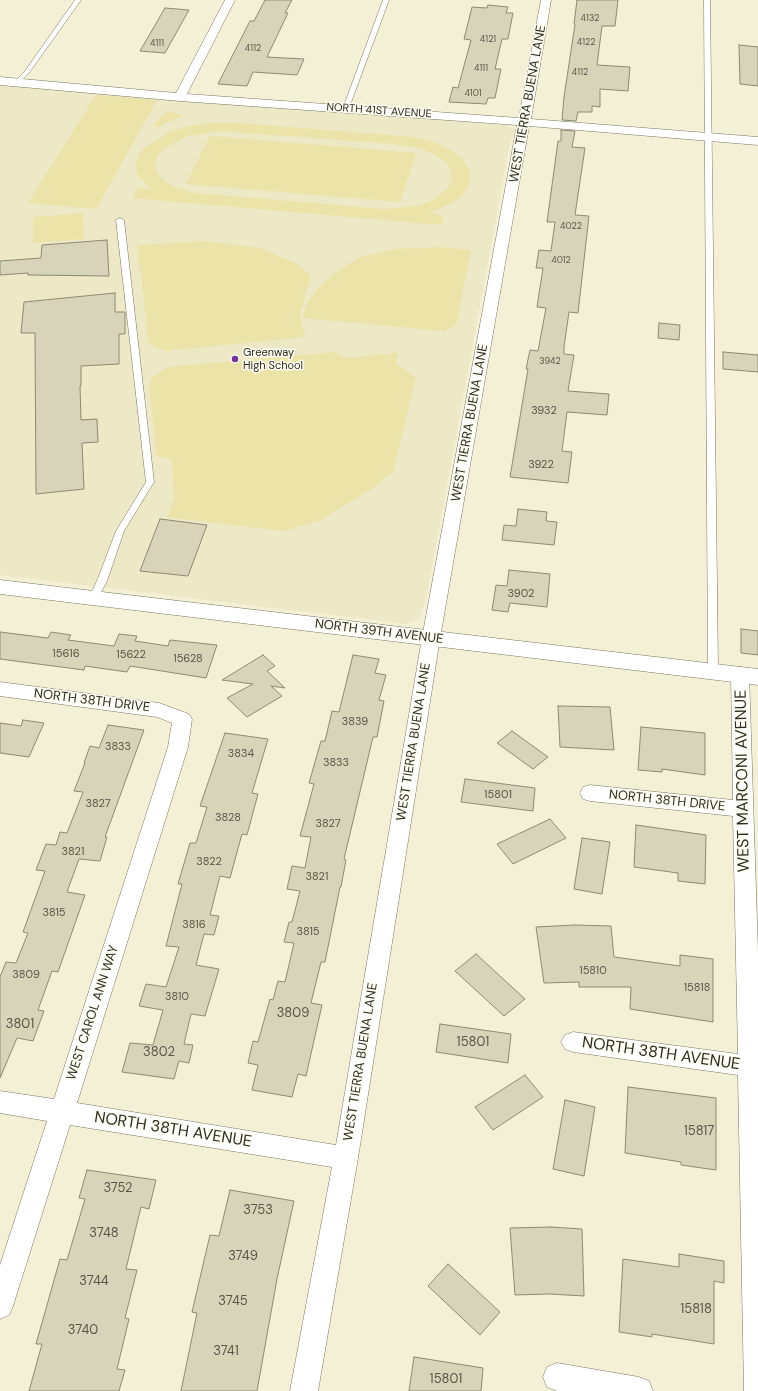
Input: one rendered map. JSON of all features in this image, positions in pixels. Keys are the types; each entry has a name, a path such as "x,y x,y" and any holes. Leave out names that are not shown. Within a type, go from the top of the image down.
{"street":[{"path":"180,97 230,0"},
{"name":"WEST TIERRA BUENA LANE","path":"304,1391 346,1158 431,638 546,0"},
{"name":"NORTH 41ST AVENUE","path":"0,81 180,97 346,108 758,141"},
{"name":"NORTH 39TH AVENUE","path":"0,587 749,676"},
{"name":"WEST MARCONI AVENUE","path":"749,676 743,810 758,1391"},
{"name":"NORTH 38TH DRIVE","path":"0,689 158,710 182,719"},
{"name":"WEST CAROL ANN WAY","path":"0,1306 178,747 182,719"},
{"name":"NORTH 38TH DRIVE","path":"590,793 743,810"},
{"name":"NORTH 38TH AVENUE","path":"573,1042 750,1066"},
{"name":"NORTH 38TH AVENUE","path":"0,1102 346,1158"},
{"path":"557,1377 639,1391"}],"lane":[{"path":"17,82 27,72 78,0"},
{"path":"346,108 386,0"},
{"path":"707,0 707,137 713,671"},
{"path":"94,598 102,581 120,532 150,482 120,220"}],"shaded area":[{"name":"Greenway High School","path":"0,85 504,125 514,129 515,131 510,143 426,599 420,617 413,622 406,624 0,575"},
{"path":"96,95 157,100 96,209 28,203"},
{"path":"168,111 183,116 157,127 153,125"},
{"path":"210,123 238,123 403,136 428,140 445,147 463,159 470,173 469,184 463,194 454,202 430,213 443,215 441,225 132,198 137,188 150,189 137,174 136,164 140,153 144,148 169,132 190,126","holes":["220,131 394,144 414,147 430,152 445,161 451,170 452,180 448,188 432,201 416,206 385,209 194,193 175,187 166,182 156,172 155,164 158,155 168,146 189,136"]},
{"path":"210,136 416,153 400,202 186,184"},
{"path":"83,213 84,239 33,243 33,217"},
{"path":"206,241 260,248 297,264 311,276 300,314 305,337 165,351 149,344 137,245"},
{"path":"439,247 471,250 456,325 444,331 302,318 307,303 317,290 333,274 361,257 394,249"},
{"path":"335,352 346,358 398,353 396,364 416,377 393,471 373,488 319,521 283,531 167,517 174,500 172,460 157,456 149,385 152,378 167,367"}],"building":[{"path":"265,0 292,0 285,13 288,13 267,57 304,59 297,75 253,72 247,86 218,84 250,21 254,21"},
{"path":"577,0 618,0 615,26 602,26 597,65 630,67 628,91 600,89 600,107 592,106 592,112 578,112 576,121 562,120"},
{"path":"488,5 508,7 506,13 513,13 508,39 502,39 495,69 501,69 495,98 488,98 486,104 449,102 453,87 458,88 471,40 464,39 472,7 487,8"},
{"path":"165,8 189,10 165,53 140,51"},
{"path":"739,45 758,47 758,86 740,84"},
{"path":"561,130 575,131 572,147 585,148 575,215 589,216 578,313 569,312 564,347 564,354 574,355 568,391 609,394 607,415 567,412 562,451 572,452 568,483 510,477 530,350 538,351 546,308 537,307 543,268 536,268 539,250 551,251 555,222 547,222 558,141 561,141"},
{"path":"107,240 109,276 28,275 28,273 0,275 0,261 41,258 42,245"},
{"path":"115,293 115,312 125,312 125,334 119,334 119,364 81,366 81,420 97,419 98,442 82,443 84,489 36,494 35,333 21,333 24,302"},
{"path":"659,323 680,325 679,340 658,338"},
{"path":"723,352 758,355 758,372 723,369"},
{"path":"518,509 547,512 546,521 557,522 554,545 502,540 504,525 516,526"},
{"path":"160,519 207,525 188,576 140,571"},
{"path":"509,570 550,574 547,607 510,603 508,612 492,610 496,585 507,586"},
{"path":"741,629 758,631 758,655 741,653"},
{"path":"0,632 48,638 51,632 71,635 68,640 114,646 119,634 137,636 135,641 168,646 170,640 217,645 206,678 130,666 127,672 85,666 84,670 0,659"},
{"path":"263,655 275,666 267,671 285,688 271,686 282,696 247,717 227,698 253,684 222,680"},
{"path":"353,655 379,659 375,673 386,675 379,700 384,701 377,737 373,737 344,859 346,860 325,962 321,962 311,1003 322,1005 306,1076 298,1074 292,1097 252,1090 258,1065 248,1063 253,1041 258,1042 270,999 273,1000 278,981 285,982 294,943 284,942 289,922 292,922 300,891 287,889 292,866 305,868 311,837 300,836 314,784 309,783 321,741 325,741 332,711 339,712"},
{"path":"558,706 610,707 614,750 560,747"},
{"path":"23,720 44,723 29,757 0,753 0,723 21,726"},
{"path":"108,725 144,730 105,837 107,837 100,861 79,859 67,892 85,895 58,972 52,971 38,1010 44,1011 33,1041 17,1038 0,1078 0,977 6,962 16,963 28,933 23,932 45,871 36,870 46,844 56,845 60,832 67,833 83,792 74,791 90,746 99,748"},
{"path":"641,727 705,733 705,775 662,769 662,772 638,770"},
{"path":"512,731 548,757 533,769 497,743"},
{"path":"225,733 268,739 252,793 258,794 247,835 242,834 230,878 220,876 210,915 219,916 214,935 204,934 196,965 219,969 205,1016 191,1014 184,1044 193,1045 189,1063 179,1061 174,1079 122,1072 130,1043 153,1045 163,1010 139,1006 146,984 166,987 179,947 166,946 182,884 178,884 190,843 196,843 207,807 200,806"},
{"path":"465,779 535,788 533,811 461,802"},
{"path":"550,819 566,838 513,864 497,844"},
{"path":"636,825 706,835 705,884 678,881 678,873 634,867"},
{"path":"582,838 610,842 602,894 574,889"},
{"path":"574,925 611,926 614,957 680,966 680,955 713,959 713,1022 630,1009 631,987 579,987 579,982 544,983 536,927"},
{"path":"476,954 525,999 504,1016 455,971"},
{"path":"440,1024 511,1034 508,1063 436,1052"},
{"path":"525,1075 543,1097 493,1130 475,1107"},
{"path":"628,1087 716,1098 716,1170 681,1165 681,1162 625,1153"},
{"path":"565,1100 595,1107 584,1176 553,1169"},
{"path":"87,1170 156,1180 149,1209 141,1207 126,1269 137,1270 125,1318 129,1319 117,1369 125,1370 119,1391 29,1391 42,1344 36,1344 60,1259 67,1260 85,1199 79,1198"},
{"path":"230,1190 294,1201 277,1279 257,1391 181,1391 197,1313 192,1312 210,1235 219,1236"},
{"path":"551,1227 582,1229 584,1296 550,1294 515,1295 510,1228"},
{"path":"679,1254 724,1261 724,1283 714,1281 714,1344 652,1334 652,1337 619,1332 623,1259 679,1267"},
{"path":"448,1264 500,1312 480,1335 428,1286"},
{"path":"414,1357 483,1368 481,1391 409,1391"}],"place":[{"name":"Greenway High School","path":"235,359"}]}
